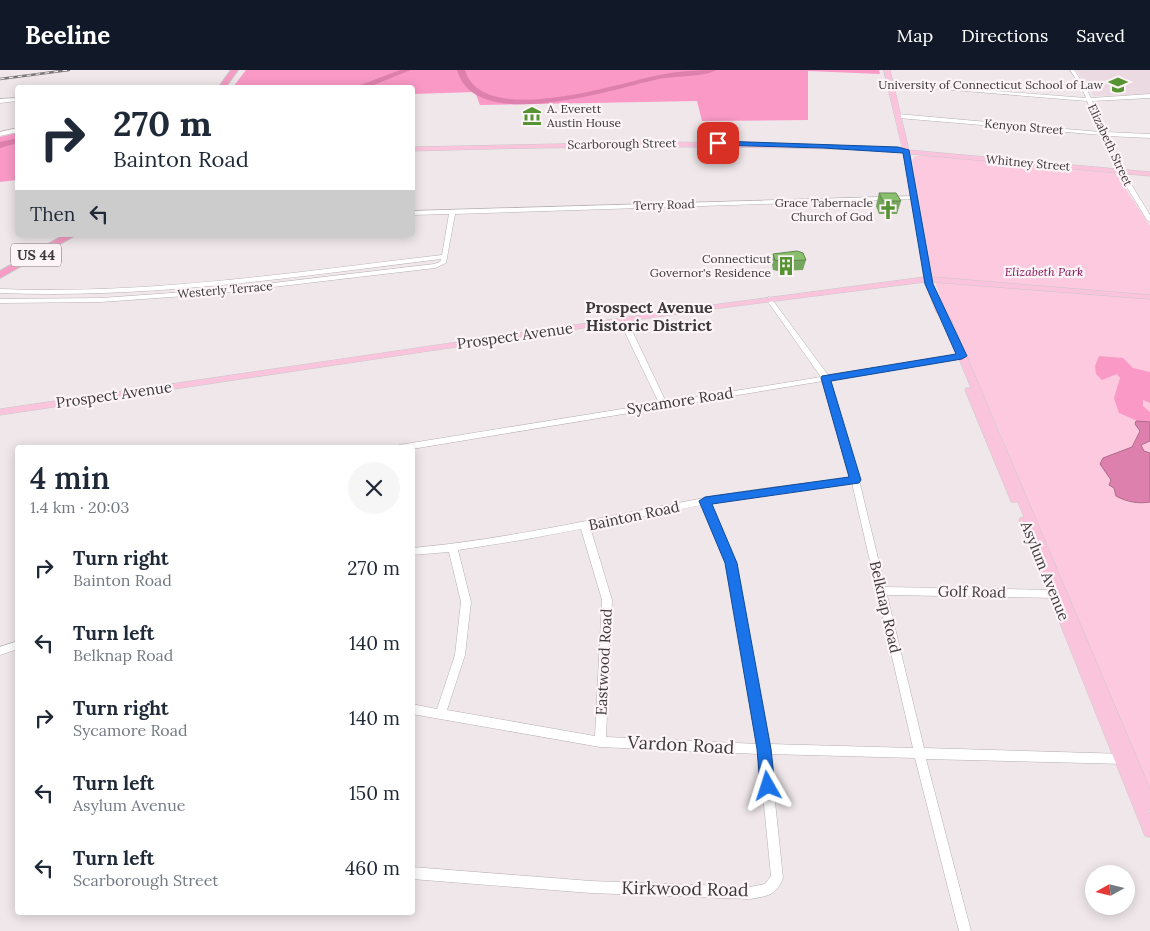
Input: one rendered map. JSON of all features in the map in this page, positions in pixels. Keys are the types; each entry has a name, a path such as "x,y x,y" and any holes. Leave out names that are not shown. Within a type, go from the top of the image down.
{"highway":[{"path":"223,85 235,70"},
{"name":"US 44","path":"0,275 68,237"}],"main road":[{"name":"Asylum Avenue","path":"887,70 906,152 928,279 940,312 940,319 959,357 1126,759 1150,831"},
{"name":"Scarborough Street","path":"415,149 660,145 824,148 897,154 906,152"},
{"name":"Scarborough Street","path":"415,154 492,148"},
{"name":"Whitney Street","path":"906,152 1150,174"},
{"name":"Prospect Avenue","path":"0,412 769,299 928,279 1150,296"},
{"name":"Asylum Avenue","path":"1126,759 1150,804"}],"street":[{"name":"Elizabeth Street","path":"1072,70 1082,85 1120,171 1150,220"},
{"path":"891,84 1089,100 1150,96"},
{"path":"0,101 15,99"},
{"name":"Kenyon Street","path":"898,116 1104,134 1150,136"},
{"path":"0,134 15,131"},
{"name":"Terry Road","path":"415,213 915,198"},
{"path":"1138,200 1150,201"},
{"path":"445,257 452,211"},
{"name":"Westerly Terrace","path":"0,291 52,293 146,288 266,278 445,257 443,263 435,266 214,292 101,300 0,301"},
{"name":"Belknap Road","path":"769,299 826,378 855,480 919,752 965,931"},
{"path":"623,320 663,404"},
{"name":"Sycamore Road","path":"415,445 959,357"},
{"name":"Bainton Road","path":"415,552 453,549 585,527 705,501 855,480"},
{"name":"Kirkwood Road","path":"415,873 591,887 750,893 768,890 777,878 764,749 731,563 705,501"},
{"name":"Eastwood Road","path":"585,527 607,600 600,742"},
{"path":"441,712 460,655 466,602 453,549"},
{"name":"Golf Road","path":"882,591 1057,594"},
{"path":"0,651 15,646"},
{"name":"Vardon Road","path":"415,709 441,712 600,742 764,749 1126,759"}],"shaded area":[{"path":"246,70 879,70 880,74 808,71 808,120 702,121 697,101 480,105 475,92 415,94 415,85 235,85"},
{"name":"University of Connecticut School of Law","path":"1076,70 1150,70 1150,94 1094,96"},
{"path":"15,133 15,180 0,182 0,137"},
{"path":"1099,356 1123,358 1133,368 1150,372 1150,403 1143,400 1143,406 1150,412 1150,422 1140,422 1119,413 1114,398 1120,378 1117,374 1102,380 1096,374 1095,366"},
{"path":"1136,421 1150,422 1150,441 1141,445 1144,451 1150,453 1150,502 1133,502 1116,496 1114,488 1109,485 1111,480 1100,464 1103,458 1132,447 1140,431 1135,424"}],"green space":[{"name":"Elizabeth Park","path":"925,155 1115,173 1150,226 1150,795 1051,559 1048,547 1032,515 999,430 942,303 932,273 912,160 916,156"}],"building":[{"path":"879,193 896,193 901,201 883,201"},
{"path":"797,251 803,253 806,260 780,261 775,260 773,254"}],"waterway":[{"path":"365,85 407,70"},
{"path":"461,70 467,84 485,96 508,101 533,102 588,95 659,77 712,70"},
{"path":"0,145 15,141"}],"railway":[{"path":"0,79 69,70"}],"place":[{"name":"University of Connecticut School of Law","path":"1118,85"},
{"name":"A. Everett Austin House","path":"532,116"},
{"name":"Grace Tabernacle Church of God","path":"888,210"},
{"name":"Connecticut Governor's Residence","path":"786,266"}],"district":[{"name":"Prospect Avenue Historic District","path":"649,316"}],"route":[{"path":"718,143 823,145 898,149 906,152 929,284 940,312 947,319 962,356 826,378 855,480 705,501 731,563 764,749 768,786"}]}
